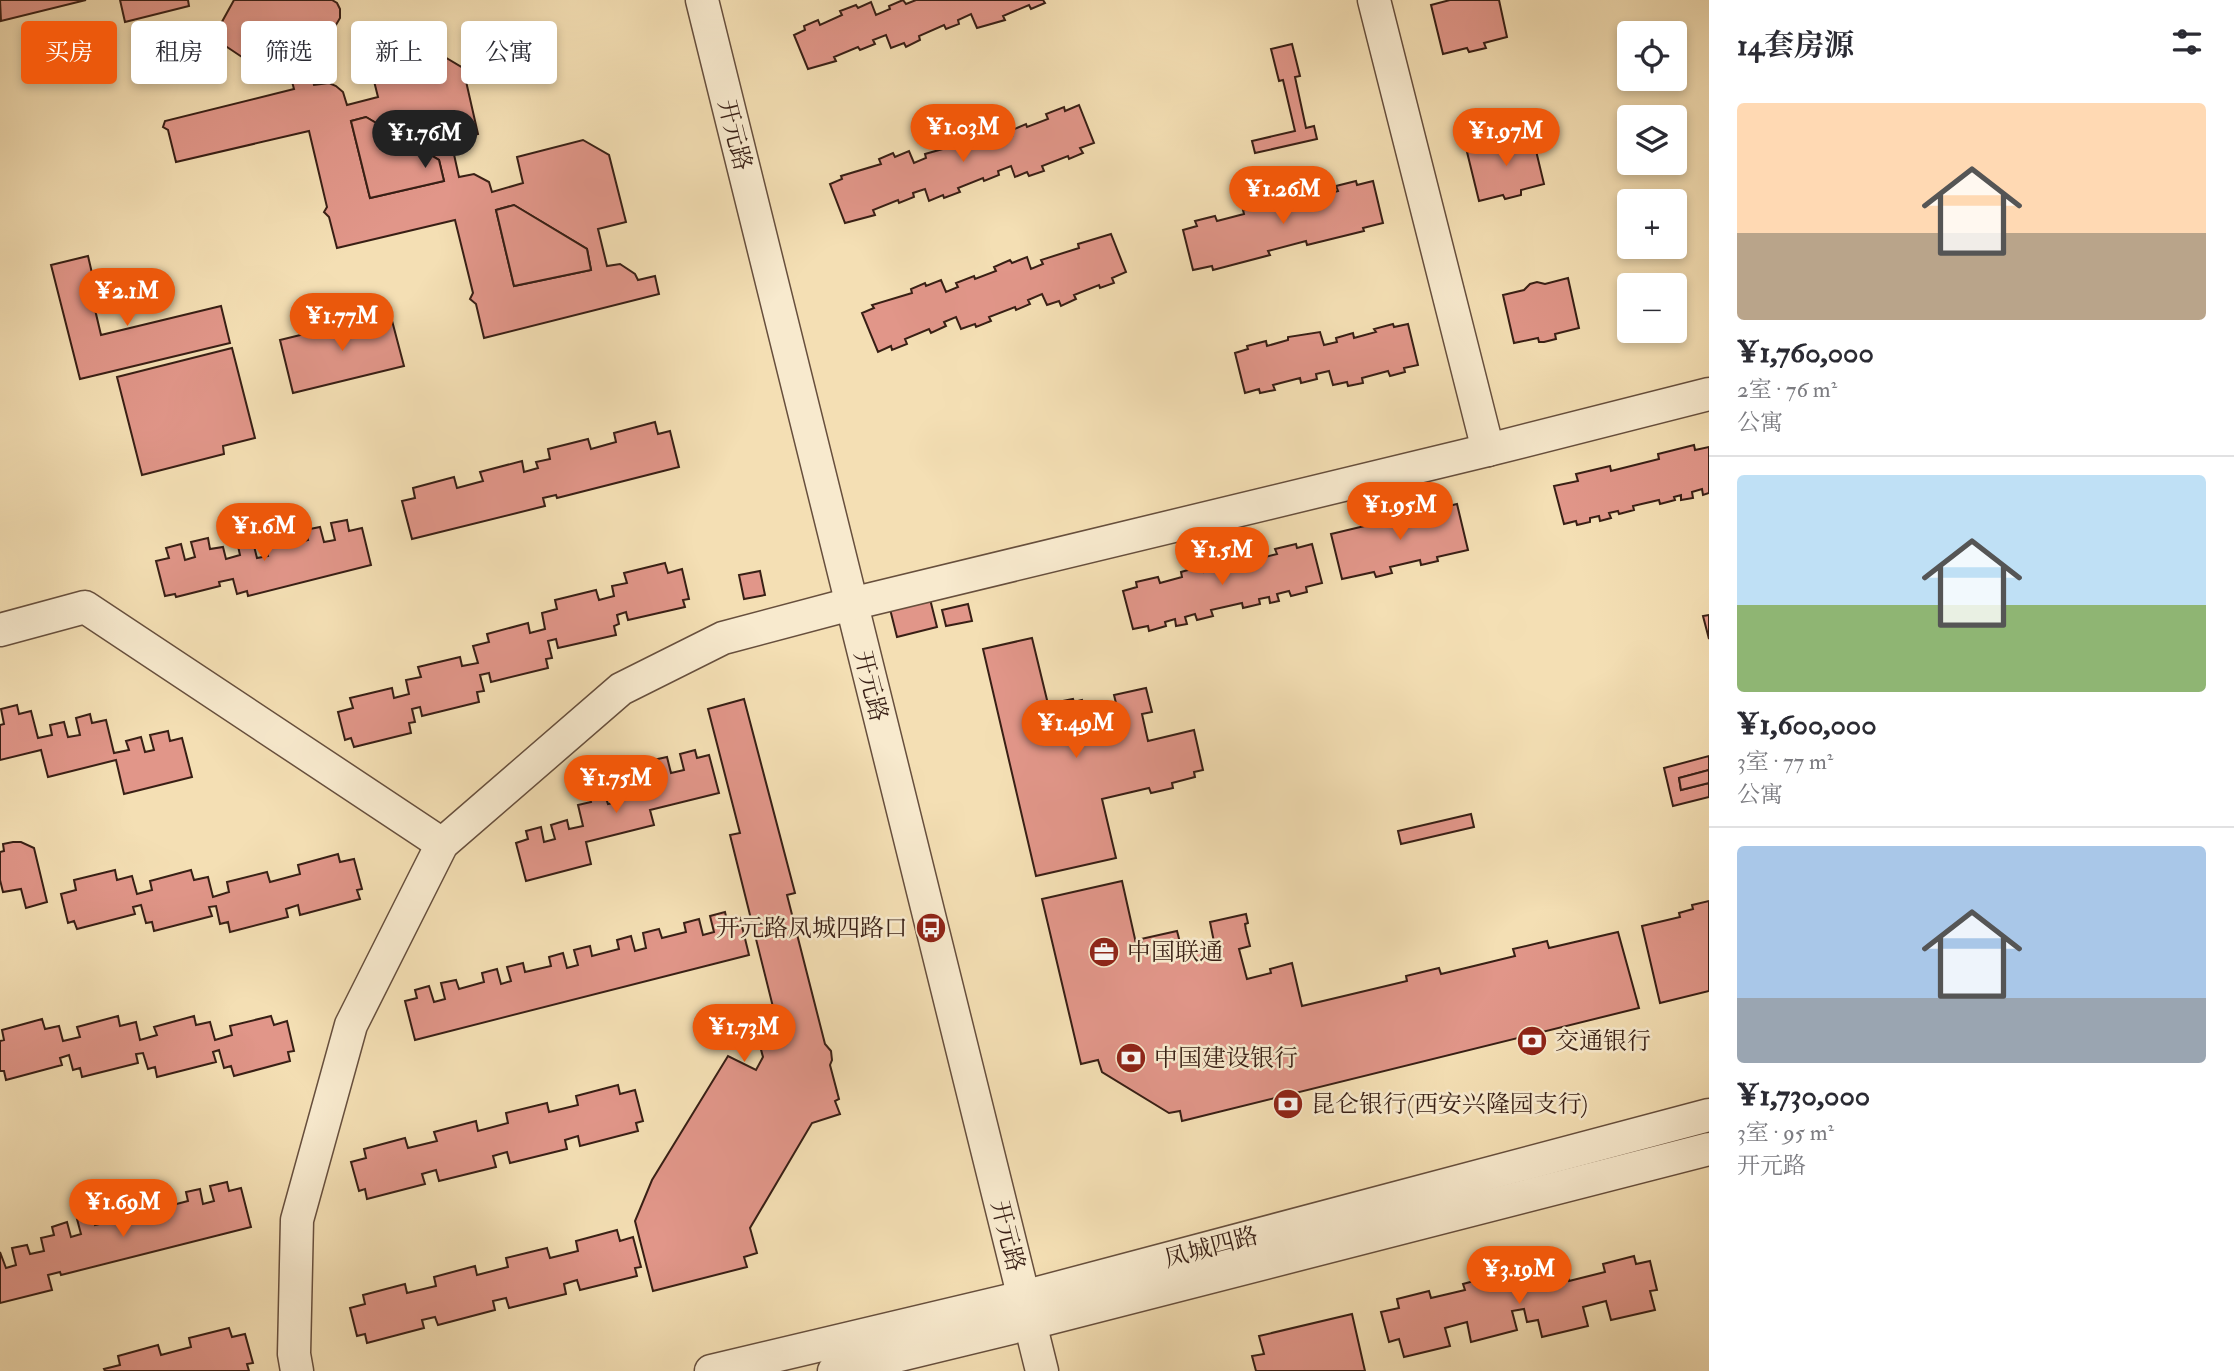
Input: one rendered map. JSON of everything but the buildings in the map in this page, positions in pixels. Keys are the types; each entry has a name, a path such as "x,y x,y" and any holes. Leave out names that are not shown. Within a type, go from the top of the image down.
{"street":[{"name":"开元路","path":"702,0 1042,1371"},
{"path":"1374,0 1488,450"},
{"path":"297,1371 294,1328 297,1220 351,1025 442,844 621,688 723,638 851,604 1709,394"},
{"path":"0,630 85,607 442,844"},
{"name":"凤城四路","path":"834,1371 1027,1310 1709,1115"},
{"name":"凤城四路","path":"711,1371 1027,1310 1709,1149"}],"place":[{"name":"开元路凤城四路口","path":"931,928"},
{"name":"中国联通","path":"1104,952"},
{"name":"交通银行","path":"1532,1041"},
{"name":"中国建设银行","path":"1131,1058"},
{"name":"昆仑银行(西安兴隆园支行)","path":"1288,1104"}]}
